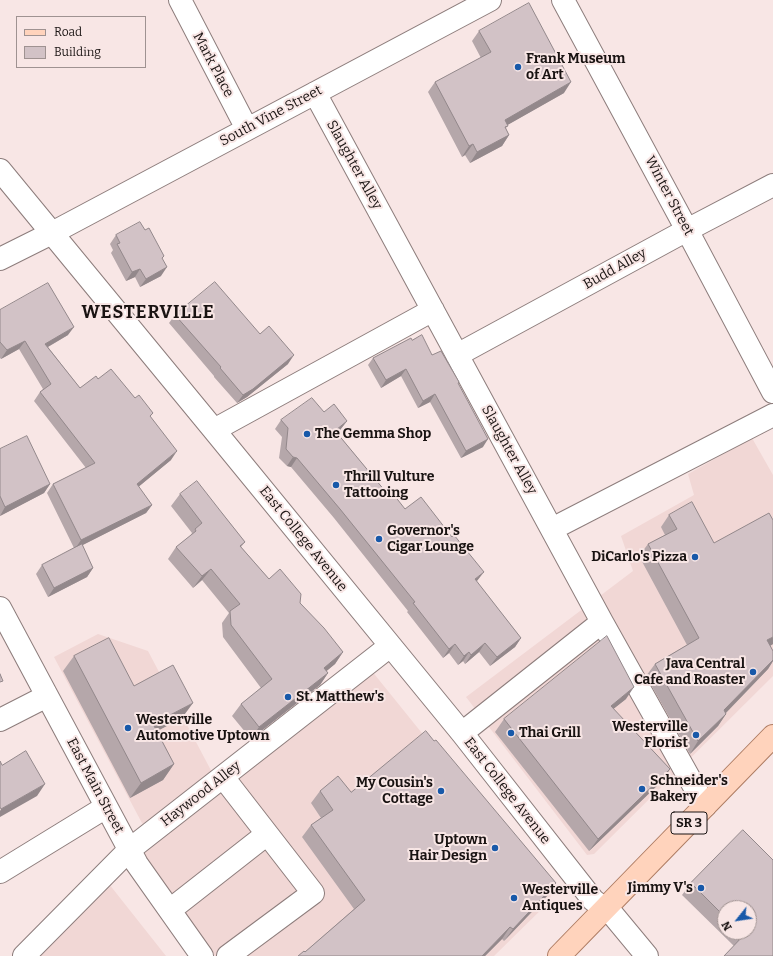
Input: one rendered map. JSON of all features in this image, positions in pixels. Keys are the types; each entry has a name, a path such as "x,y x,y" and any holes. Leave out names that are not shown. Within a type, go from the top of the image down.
{"main road":[{"name":"SR 3","path":"560,956 773,736"}],"street":[{"name":"Mark Place","path":"180,0 247,129"},
{"name":"South Vine Street","path":"0,259 52,233 490,0"},
{"name":"Winter Street","path":"563,0 687,230 767,365 773,392"},
{"name":"Slaughter Alley","path":"315,93 602,622 705,806"},
{"name":"East College Avenue","path":"0,170 462,733 593,900 613,915 647,956"},
{"name":"Budd Alley","path":"457,355 773,185"},
{"path":"214,430 433,310"},
{"path":"552,529 773,415"},
{"name":"East Main Street","path":"0,608 137,864 202,956"},
{"path":"462,733 602,622"},
{"name":"Haywood Alley","path":"24,956 129,850 390,646"},
{"path":"0,720 46,696"},
{"path":"222,777 313,893 228,956"},
{"path":"0,872 106,807"},
{"path":"170,910 267,834"}],"shaded area":[{"path":"752,438 773,475 773,676 594,854 587,855 466,697 633,571 621,536 694,495 688,474"},
{"path":"98,634 148,651 215,778 143,825 54,657"},
{"path":"371,670 551,893 550,901 494,956 215,956 138,850"},
{"path":"109,884 166,956 37,956"}],"building":[{"path":"529,3 571,82 505,120 508,126 505,127 509,135 477,152 473,144 469,146 435,82 491,52 479,31"},
{"path":"140,222 145,230 149,228 164,256 162,258 167,267 146,279 140,269 132,272 117,244 120,243 116,235"},
{"path":"215,282 260,334 269,326 294,355 253,389 243,395 220,368 221,367 175,315"},
{"path":"48,283 74,327 45,344 80,388 96,376 98,379 111,369 135,398 139,395 153,413 150,416 177,451 137,484 152,505 81,540 53,484 95,463 40,392 51,384 25,341 7,350 0,342 0,310"},
{"path":"422,335 432,355 441,351 459,382 458,383 488,439 466,451 435,394 423,401 406,369 386,380 373,358 411,338 412,340"},
{"path":"312,398 324,412 334,404 347,421 336,430 338,432 337,433 390,497 394,495 405,509 421,497 452,537 454,535 484,572 475,579 521,638 497,657 485,643 471,655 469,652 464,656 455,644 449,649 413,603 415,602 340,509 297,458 293,457 286,449 288,428 281,420"},
{"path":"27,436 50,484 5,507 0,496 0,449"},
{"path":"197,481 245,542 240,546 269,579 280,569 301,594 300,603 324,628 343,652 324,668 328,673 259,727 241,704 272,679 231,625 230,611 240,604 211,569 202,576 176,547 196,531 195,529 202,523 180,494"},
{"path":"692,502 714,543 769,513 773,520 773,637 767,640 773,651 773,660 724,710 726,714 698,741 655,664 699,638 648,544 677,529 669,515"},
{"path":"82,544 93,568 54,588 42,565"},
{"path":"607,636 634,687 611,706 670,769 598,839 504,719"},
{"name":"Westerville Automotive Uptown","path":"109,638 134,686 173,665 193,703 153,724 174,764 141,783 74,656"},
{"path":"0,674 3,681 0,682"},
{"path":"426,731 434,741 436,740 556,883 513,929 510,927 482,956 298,956 304,951 305,952 365,900 311,825 333,810 320,791 338,776 351,792"},
{"path":"26,751 45,784 1,809 0,761 2,765"},
{"path":"743,830 773,860 773,956 724,956 739,940 757,940 757,900 717,900 717,909 691,883"}],"place":[{"name":"Frank Museum of Art","path":"518,67"},
{"name":"The Gemma Shop","path":"307,434"},
{"name":"Thrill Vulture Tattooing","path":"336,485"},
{"name":"Governor's Cigar Lounge","path":"379,539"},
{"name":"DiCarlo's Pizza","path":"695,557"},
{"name":"Java Central Cafe and Roaster","path":"753,672"},
{"name":"St. Matthew's","path":"288,697"},
{"name":"Westerville Automotive Uptown","path":"128,728"},
{"name":"Thai Grill","path":"511,733"},
{"name":"Westerville Florist","path":"696,735"},
{"name":"Schneider's Bakery","path":"642,789"},
{"name":"My Cousin's Cottage","path":"441,791"},
{"name":"Uptown Hair Design","path":"495,848"},
{"name":"Jimmy V's","path":"701,888"},
{"name":"Westerville Antiques","path":"514,898"}],"district":[{"name":"WESTERVILLE","path":"148,313"}]}
